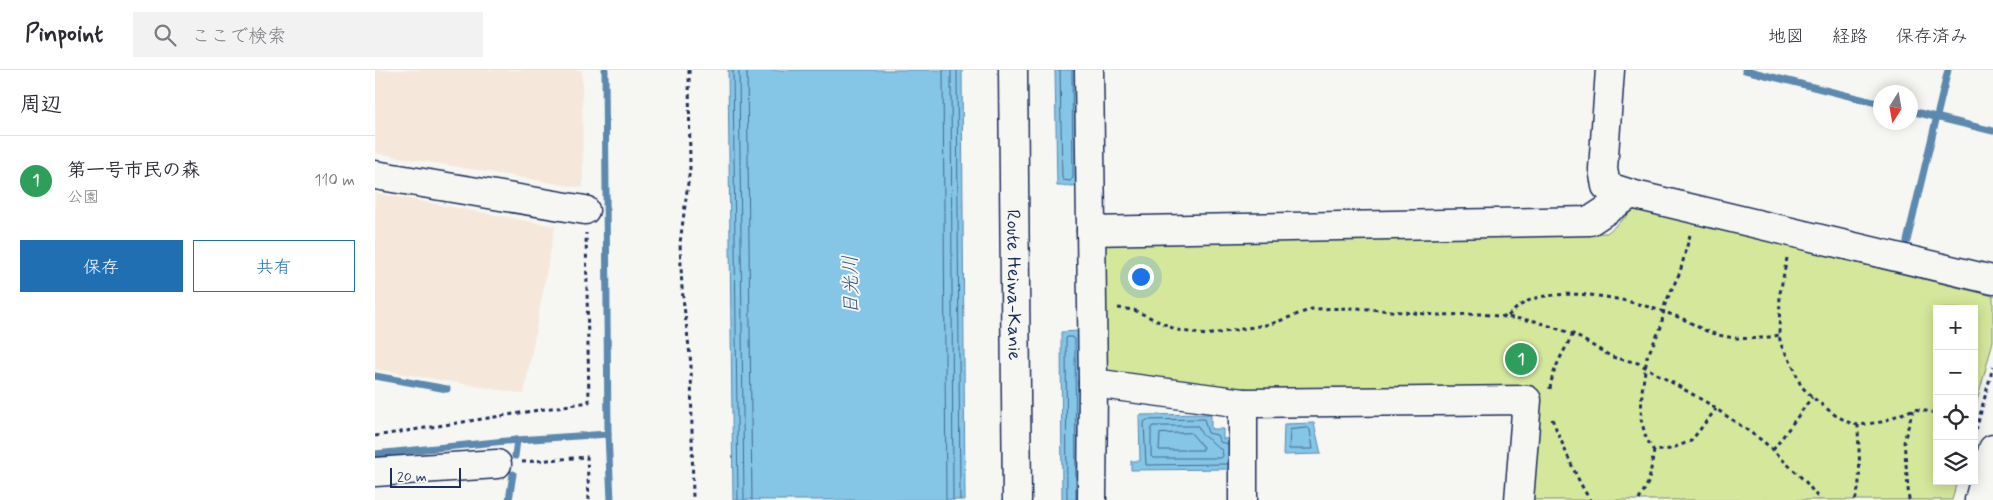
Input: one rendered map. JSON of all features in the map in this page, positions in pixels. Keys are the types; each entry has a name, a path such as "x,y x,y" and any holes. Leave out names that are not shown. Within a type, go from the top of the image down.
{"street":[{"name":"Route Heiwa-Kanie","path":"1013,70 1017,500"},
{"path":"1089,70 1093,383 1092,500"},
{"path":"1610,70 1603,169 1606,186 1696,210 1993,280"},
{"path":"375,175 585,210"},
{"path":"1091,231 1590,221 1631,194"},
{"path":"1093,383 1243,404 1527,400 1519,500"},
{"path":"1243,404 1243,500"},
{"path":"1979,500 1993,449"},
{"path":"375,472 497,464"}],"path":[{"path":"689,70 690,168 680,243 682,289 691,364 693,500"},
{"path":"375,436 589,402 585,210"},
{"path":"1639,500 1649,481 1654,451 1646,438 1641,420 1642,391 1647,369 1647,357 1661,327 1665,304 1680,272 1696,210"},
{"path":"1792,232 1780,294 1779,335 1781,345 1793,366 1801,386 1835,415 1850,423 1881,422 1913,409 1933,412"},
{"path":"1507,317 1519,306 1537,297 1566,294 1603,295 1663,312 1713,334 1757,340 1779,335"},
{"path":"1092,306 1134,310 1177,330 1206,335 1271,324 1312,310 1357,308 1437,315 1482,314 1535,321 1573,334 1612,357 1638,363 1716,408 1763,441 1805,481 1820,500"},
{"path":"1550,391 1551,382 1562,353 1573,334"},
{"path":"1978,415 1993,367"},
{"path":"1773,450 1812,397"},
{"path":"1654,451 1670,449 1691,441 1716,408"},
{"path":"1909,500 1904,441 1913,409"},
{"path":"1551,416 1571,466 1590,500"},
{"path":"1855,500 1858,493 1859,474 1858,424"},
{"path":"497,464 587,457 589,500"}],"shaded area":[{"path":"375,70 582,70 583,188 375,153"},
{"path":"375,193 555,226 524,394 375,369"}],"green space":[{"path":"1635,209 1993,296 1993,341 1978,398 1978,305 1933,305 1933,485 1956,485 1952,500 1525,500 1537,392 1272,397 1106,376 1105,245 1113,239 1607,233"}],"water":[{"name":"日光川","path":"728,70 962,70 965,500 733,500"},
{"path":"1055,70 1076,70 1078,186 1057,186"},
{"path":"1080,331 1081,500 1062,500 1061,332"},
{"path":"1211,414 1211,429 1223,429 1223,439 1234,438 1234,469 1131,470 1131,461 1140,461 1139,415"},
{"path":"1314,423 1321,454 1283,455 1284,424"}],"waterway":[{"path":"605,70 608,434 611,500"},
{"path":"1745,70 1873,102"},
{"path":"1907,241 1948,70"},
{"path":"1918,113 1993,131"},
{"path":"375,376 447,389"},
{"path":"375,454 517,440 608,434"},
{"path":"515,456 517,440"},
{"path":"509,500 513,474"}],"place":[{"name":"第一号市民の森","path":"1521,359"}]}
